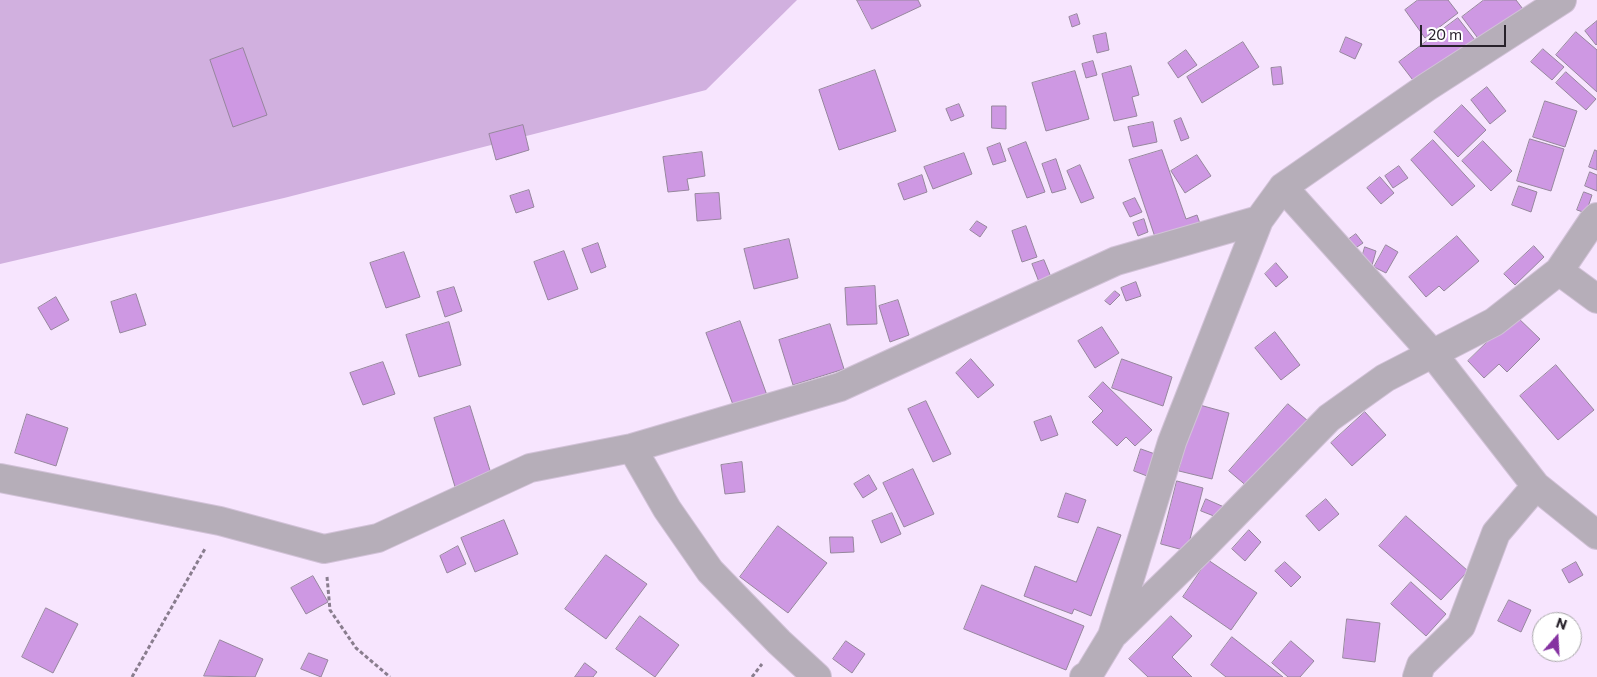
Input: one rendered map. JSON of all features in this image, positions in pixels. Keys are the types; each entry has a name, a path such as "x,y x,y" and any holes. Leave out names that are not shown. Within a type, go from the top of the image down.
{"street":[{"path":"1112,636 1172,442 1259,220 1283,187 1427,87 1562,0"},
{"path":"1283,187 1433,354 1536,486 1597,535"},
{"path":"1084,677 1088,674 1112,636 1200,550 1329,418 1385,378 1494,322 1560,271 1597,217"},
{"path":"0,478 220,521 324,549 378,538 530,468 632,448 840,387 1116,261 1259,220"},
{"path":"1560,271 1597,300"},
{"path":"632,448 667,509 710,571 779,642 817,677"},
{"path":"1417,677 1421,665 1461,626 1496,533 1536,486"}],"path":[{"path":"132,677 220,521"},
{"path":"324,549 330,610 356,648 390,677"}],"shaded area":[{"path":"0,0 797,0 706,90 284,198 0,264"}],"building":[{"path":"857,0 918,0 921,6 872,29"},
{"path":"1418,0 1448,0 1458,13 1425,38 1405,10"},
{"path":"1484,0 1516,0 1526,13 1483,45 1462,17"},
{"path":"1077,14 1080,24 1072,27 1069,17"},
{"path":"1458,18 1478,44 1419,88 1399,62"},
{"path":"1597,21 1597,44 1596,45 1585,31"},
{"path":"1576,32 1597,50 1597,92 1556,55"},
{"path":"1106,33 1109,50 1097,53 1093,36"},
{"path":"1346,37 1362,44 1355,59 1340,52"},
{"path":"1243,42 1259,67 1202,103 1187,77"},
{"path":"243,48 267,115 233,127 210,60"},
{"path":"1543,49 1564,67 1552,80 1531,62"},
{"path":"1186,50 1197,65 1178,78 1168,63"},
{"path":"1093,61 1097,75 1086,78 1082,64"},
{"path":"1131,66 1139,95 1132,97 1137,116 1114,121 1102,74"},
{"path":"1281,67 1283,84 1273,85 1271,68"},
{"path":"875,70 896,131 839,150 819,90"},
{"path":"1075,71 1089,119 1046,131 1032,83"},
{"path":"1566,72 1596,99 1586,110 1556,83"},
{"path":"1487,87 1506,111 1490,124 1471,100"},
{"path":"1545,101 1577,111 1565,147 1533,137"},
{"path":"959,104 964,116 951,121 946,109"},
{"path":"1462,105 1486,130 1458,157 1434,132"},
{"path":"992,106 1006,106 1006,129 992,128"},
{"path":"1181,118 1189,138 1181,141 1174,121"},
{"path":"1153,122 1157,142 1133,147 1128,127"},
{"path":"523,125 529,150 496,160 489,134"},
{"path":"1530,139 1564,149 1551,191 1517,181"},
{"path":"1433,140 1475,186 1452,206 1411,160"},
{"path":"1483,141 1512,171 1491,191 1462,161"},
{"path":"1026,142 1045,192 1027,198 1008,149"},
{"path":"1000,143 1006,161 993,165 987,148"},
{"path":"1162,150 1186,219 1197,215 1203,232 1158,246 1129,160"},
{"path":"1595,150 1597,151 1597,170 1589,167"},
{"path":"702,152 705,176 687,179 689,190 668,192 663,157"},
{"path":"964,153 972,174 933,189 924,167"},
{"path":"1197,155 1211,176 1185,193 1171,171"},
{"path":"1056,159 1066,189 1052,193 1042,164"},
{"path":"1080,165 1094,198 1081,203 1067,171"},
{"path":"1399,166 1408,178 1393,188 1385,176"},
{"path":"1590,172 1597,175 1597,191 1585,186"},
{"path":"922,175 927,192 904,200 898,184"},
{"path":"1380,177 1394,193 1381,204 1367,188"},
{"path":"1519,186 1537,192 1531,212 1512,205"},
{"path":"529,190 534,207 516,213 510,196"},
{"path":"1584,192 1592,195 1586,213 1577,210"},
{"path":"719,193 721,219 697,221 695,194"},
{"path":"1135,198 1142,212 1130,217 1123,203"},
{"path":"1144,219 1148,232 1138,236 1133,223"},
{"path":"977,221 987,227 980,237 970,230"},
{"path":"1026,226 1037,257 1022,262 1012,231"},
{"path":"1356,234 1363,243 1351,251 1345,242"},
{"path":"1457,236 1479,261 1444,291 1439,286 1426,297 1409,277"},
{"path":"789,239 798,278 754,289 744,249"},
{"path":"598,243 606,267 591,273 582,249"},
{"path":"1386,245 1398,252 1386,273 1374,267"},
{"path":"1534,246 1544,257 1515,285 1504,274"},
{"path":"1365,247 1376,251 1371,269 1360,265"},
{"path":"564,251 578,289 548,300 534,262"},
{"path":"404,252 420,297 386,308 370,263"},
{"path":"1044,260 1051,277 1039,282 1032,264"},
{"path":"1276,263 1288,277 1276,287 1265,274"},
{"path":"1136,282 1141,296 1126,301 1121,288"},
{"path":"875,286 877,324 847,325 845,288"},
{"path":"454,287 462,311 445,317 437,292"},
{"path":"1115,291 1120,295 1110,305 1105,301"},
{"path":"136,294 146,325 120,333 111,302"},
{"path":"56,297 69,320 51,330 38,308"},
{"path":"898,300 909,335 890,342 879,306"},
{"path":"1515,315 1540,339 1507,372 1499,364 1484,378 1468,361"},
{"path":"740,321 768,398 735,410 706,333"},
{"path":"449,322 461,365 419,377 406,335"},
{"path":"830,324 844,369 793,385 779,340"},
{"path":"1102,327 1119,353 1095,368 1078,341"},
{"path":"1275,332 1300,365 1281,380 1255,348"},
{"path":"971,359 994,385 978,398 956,373"},
{"path":"1122,359 1172,377 1163,406 1112,388"},
{"path":"383,362 395,394 363,405 350,373"},
{"path":"1556,365 1594,410 1558,440 1520,396"},
{"path":"1103,382 1152,430 1135,446 1126,437 1117,446 1092,422 1103,411 1089,397"},
{"path":"926,401 951,454 933,462 908,409"},
{"path":"1196,404 1229,413 1212,479 1179,471"},
{"path":"1288,404 1308,421 1249,488 1229,471"},
{"path":"470,406 493,480 456,490 434,418"},
{"path":"1365,412 1386,435 1352,466 1331,443"},
{"path":"27,414 68,428 56,466 15,453"},
{"path":"1051,416 1058,435 1041,441 1034,422"},
{"path":"1141,449 1155,454 1147,476 1134,471"},
{"path":"742,462 745,492 725,494 721,465"},
{"path":"913,469 934,514 904,527 883,483"},
{"path":"869,475 877,489 863,498 854,484"},
{"path":"1177,481 1203,488 1187,551 1161,544"},
{"path":"1066,493 1086,500 1078,523 1058,517"},
{"path":"1206,499 1224,507 1219,518 1201,511"},
{"path":"1326,499 1339,514 1319,531 1306,516"},
{"path":"892,513 901,534 881,543 872,521"},
{"path":"1406,516 1468,571 1441,600 1379,546"},
{"path":"504,520 518,554 475,572 461,538"},
{"path":"778,526 827,563 788,613 740,577"},
{"path":"1098,527 1121,535 1091,616 1074,609 1072,614 1024,596 1035,566 1076,582"},
{"path":"1249,530 1261,542 1245,561 1232,549"},
{"path":"830,537 853,537 854,552 831,553"},
{"path":"458,546 466,564 447,573 440,556"},
{"path":"606,555 647,584 606,639 565,609"},
{"path":"1208,560 1257,593 1231,630 1183,597"},
{"path":"1285,562 1301,577 1291,587 1275,571"},
{"path":"1576,562 1583,575 1569,583 1562,570"},
{"path":"313,576 328,602 306,614 291,588"},
{"path":"1411,582 1446,614 1426,636 1391,604"},
{"path":"982,585 1084,626 1066,670 964,629"},
{"path":"1509,600 1531,610 1521,632 1498,621"},
{"path":"46,608 78,624 53,673 22,657"},
{"path":"640,616 679,645 655,677 616,649"},
{"path":"1171,616 1192,636 1172,657 1192,677 1148,677 1129,659"},
{"path":"1347,619 1380,623 1375,662 1343,658"},
{"path":"1232,637 1283,677 1226,677 1211,665"},
{"path":"220,640 263,659 255,677 204,676"},
{"path":"846,641 865,654 852,673 833,659"},
{"path":"1291,641 1314,661 1300,677 1288,677 1272,663"},
{"path":"309,653 328,660 321,677 301,669"},
{"path":"585,663 597,672 593,677 575,677"}]}
